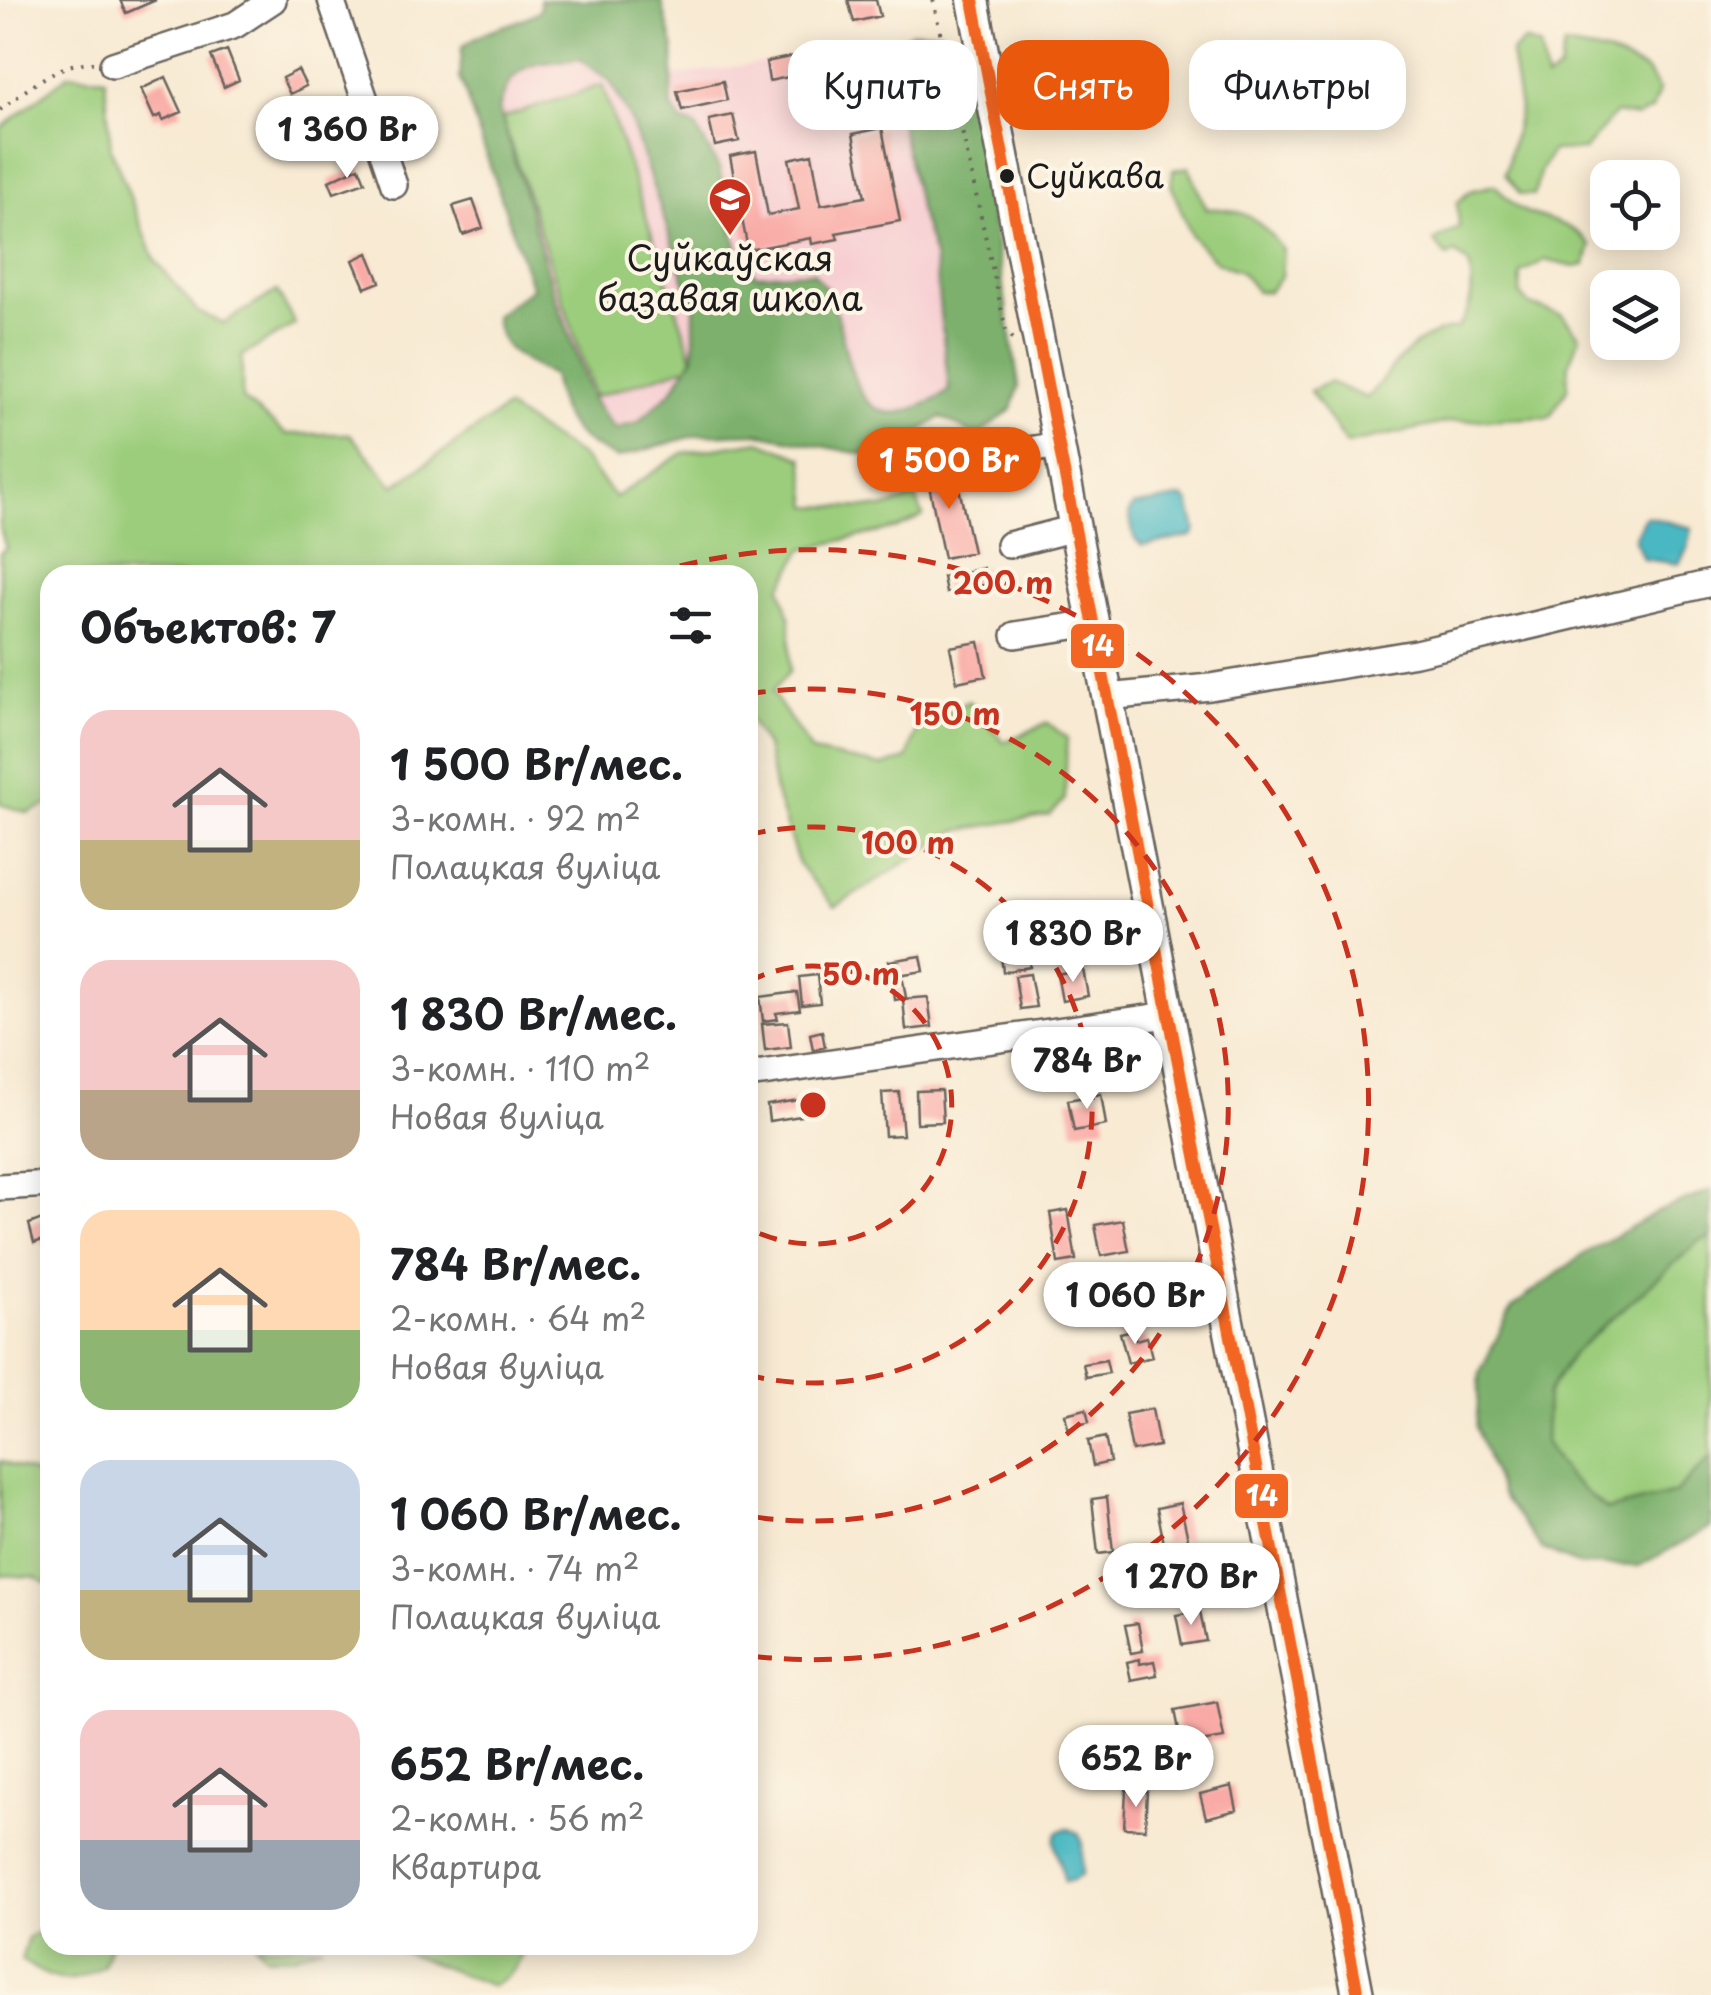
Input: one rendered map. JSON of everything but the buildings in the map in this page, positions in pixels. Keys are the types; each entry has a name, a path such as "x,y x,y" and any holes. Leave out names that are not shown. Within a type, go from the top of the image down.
{"main road":[{"path":"972,0 1358,1995"}],"street":[{"path":"113,65 235,25 273,0"},
{"path":"331,0 394,185"},
{"path":"995,456 1058,444"},
{"path":"1009,544 1074,528"},
{"path":"1107,697 1210,688 1416,652 1711,583"},
{"path":"1015,635 1093,623"},
{"path":"758,1074 1168,1015"},
{"path":"0,1187 40,1185"}],"path":[{"path":"933,0 1006,330 1022,351"},
{"path":"0,110 50,74 84,62 113,65"}],"shaded area":[{"name":"Суйкаўская базавая школа","path":"613,23 633,82 788,58 788,130 922,130 959,410 850,436 842,406 594,447 464,64"},
{"name":"Суйкаўская базавая школа","path":"909,34 910,40 878,40"}],"green space":[{"path":"540,0 661,0 674,49 671,106 682,122 695,126 719,168 740,259 756,275 813,272 831,297 847,356 863,395 875,408 892,413 925,404 949,390 934,256 902,130 977,128 1019,386 1012,409 977,436 941,417 902,443 866,455 757,433 697,435 617,458 589,443 565,417 552,375 507,346 495,316 532,288 460,78 462,47 481,34 540,10","holes":["580,59 610,81 631,121 694,308 694,356 672,391 638,422 615,429 593,401 555,295 499,109 519,72 538,64"]},
{"path":"940,31 946,40 902,40 911,32"},
{"path":"1524,41 1540,47 1546,80 1559,70 1564,46 1610,54 1646,70 1659,91 1652,110 1636,117 1616,113 1584,150 1552,151 1540,172 1534,195 1520,194 1505,174 1520,109 1511,53"},
{"path":"69,74 105,78 111,149 155,260 198,312 224,323 277,291 295,324 242,356 242,399 286,434 350,434 394,486 506,408 582,457 615,497 683,453 760,441 803,458 809,506 883,508 916,497 923,516 898,528 803,549 781,588 790,618 790,671 772,692 812,752 882,766 907,759 917,728 969,701 1004,742 1048,723 1067,738 1065,799 1050,815 955,831 835,907 799,865 775,792 766,746 758,734 758,565 40,565 40,808 28,813 0,804 0,553 6,549 0,527 0,129"},
{"path":"602,85 695,364 595,397 502,118"},
{"path":"1189,167 1206,209 1241,213 1267,231 1283,250 1281,277 1269,291 1257,292 1240,271 1216,262 1191,235 1171,185 1173,170"},
{"path":"1495,185 1522,210 1569,228 1590,245 1585,265 1574,267 1545,260 1521,273 1520,295 1530,305 1562,315 1580,336 1569,363 1567,389 1550,417 1453,421 1346,444 1310,391 1329,382 1367,398 1416,344 1441,331 1457,328 1471,298 1469,264 1455,253 1447,257 1434,241 1459,227 1457,203 1470,191"},
{"path":"1711,1190 1711,1237 1698,1242 1572,1354 1547,1394 1545,1442 1568,1477 1607,1510 1675,1493 1711,1457 1711,1527 1639,1566 1579,1565 1542,1549 1501,1494 1476,1427 1480,1372 1512,1307 1584,1254 1657,1212"},
{"path":"1711,1237 1711,1457 1675,1493 1607,1510 1568,1477 1545,1442 1547,1394 1572,1354 1698,1242"},
{"path":"0,1461 40,1479 40,1580 0,1575"},
{"path":"40,1931 40,1955 107,1955 103,1966 91,1973 61,1979 21,1960 28,1938"},
{"path":"411,1955 521,1955 513,1970 491,1986"}],"water":[{"path":"1183,497 1189,503 1196,530 1193,536 1142,546 1134,538 1129,513 1133,506"},
{"path":"1645,516 1692,528 1679,564 1643,559 1634,538"},
{"path":"1067,1828 1078,1833 1082,1841 1082,1874 1065,1882 1054,1841 1057,1833"}],"transit line":[{"name":"14","path":"973,0 1358,1995"}],"place":[{"name":"Суйкава","path":"1007,176"},
{"name":"Суйкаўская базавая школа","path":"730,237"}]}
